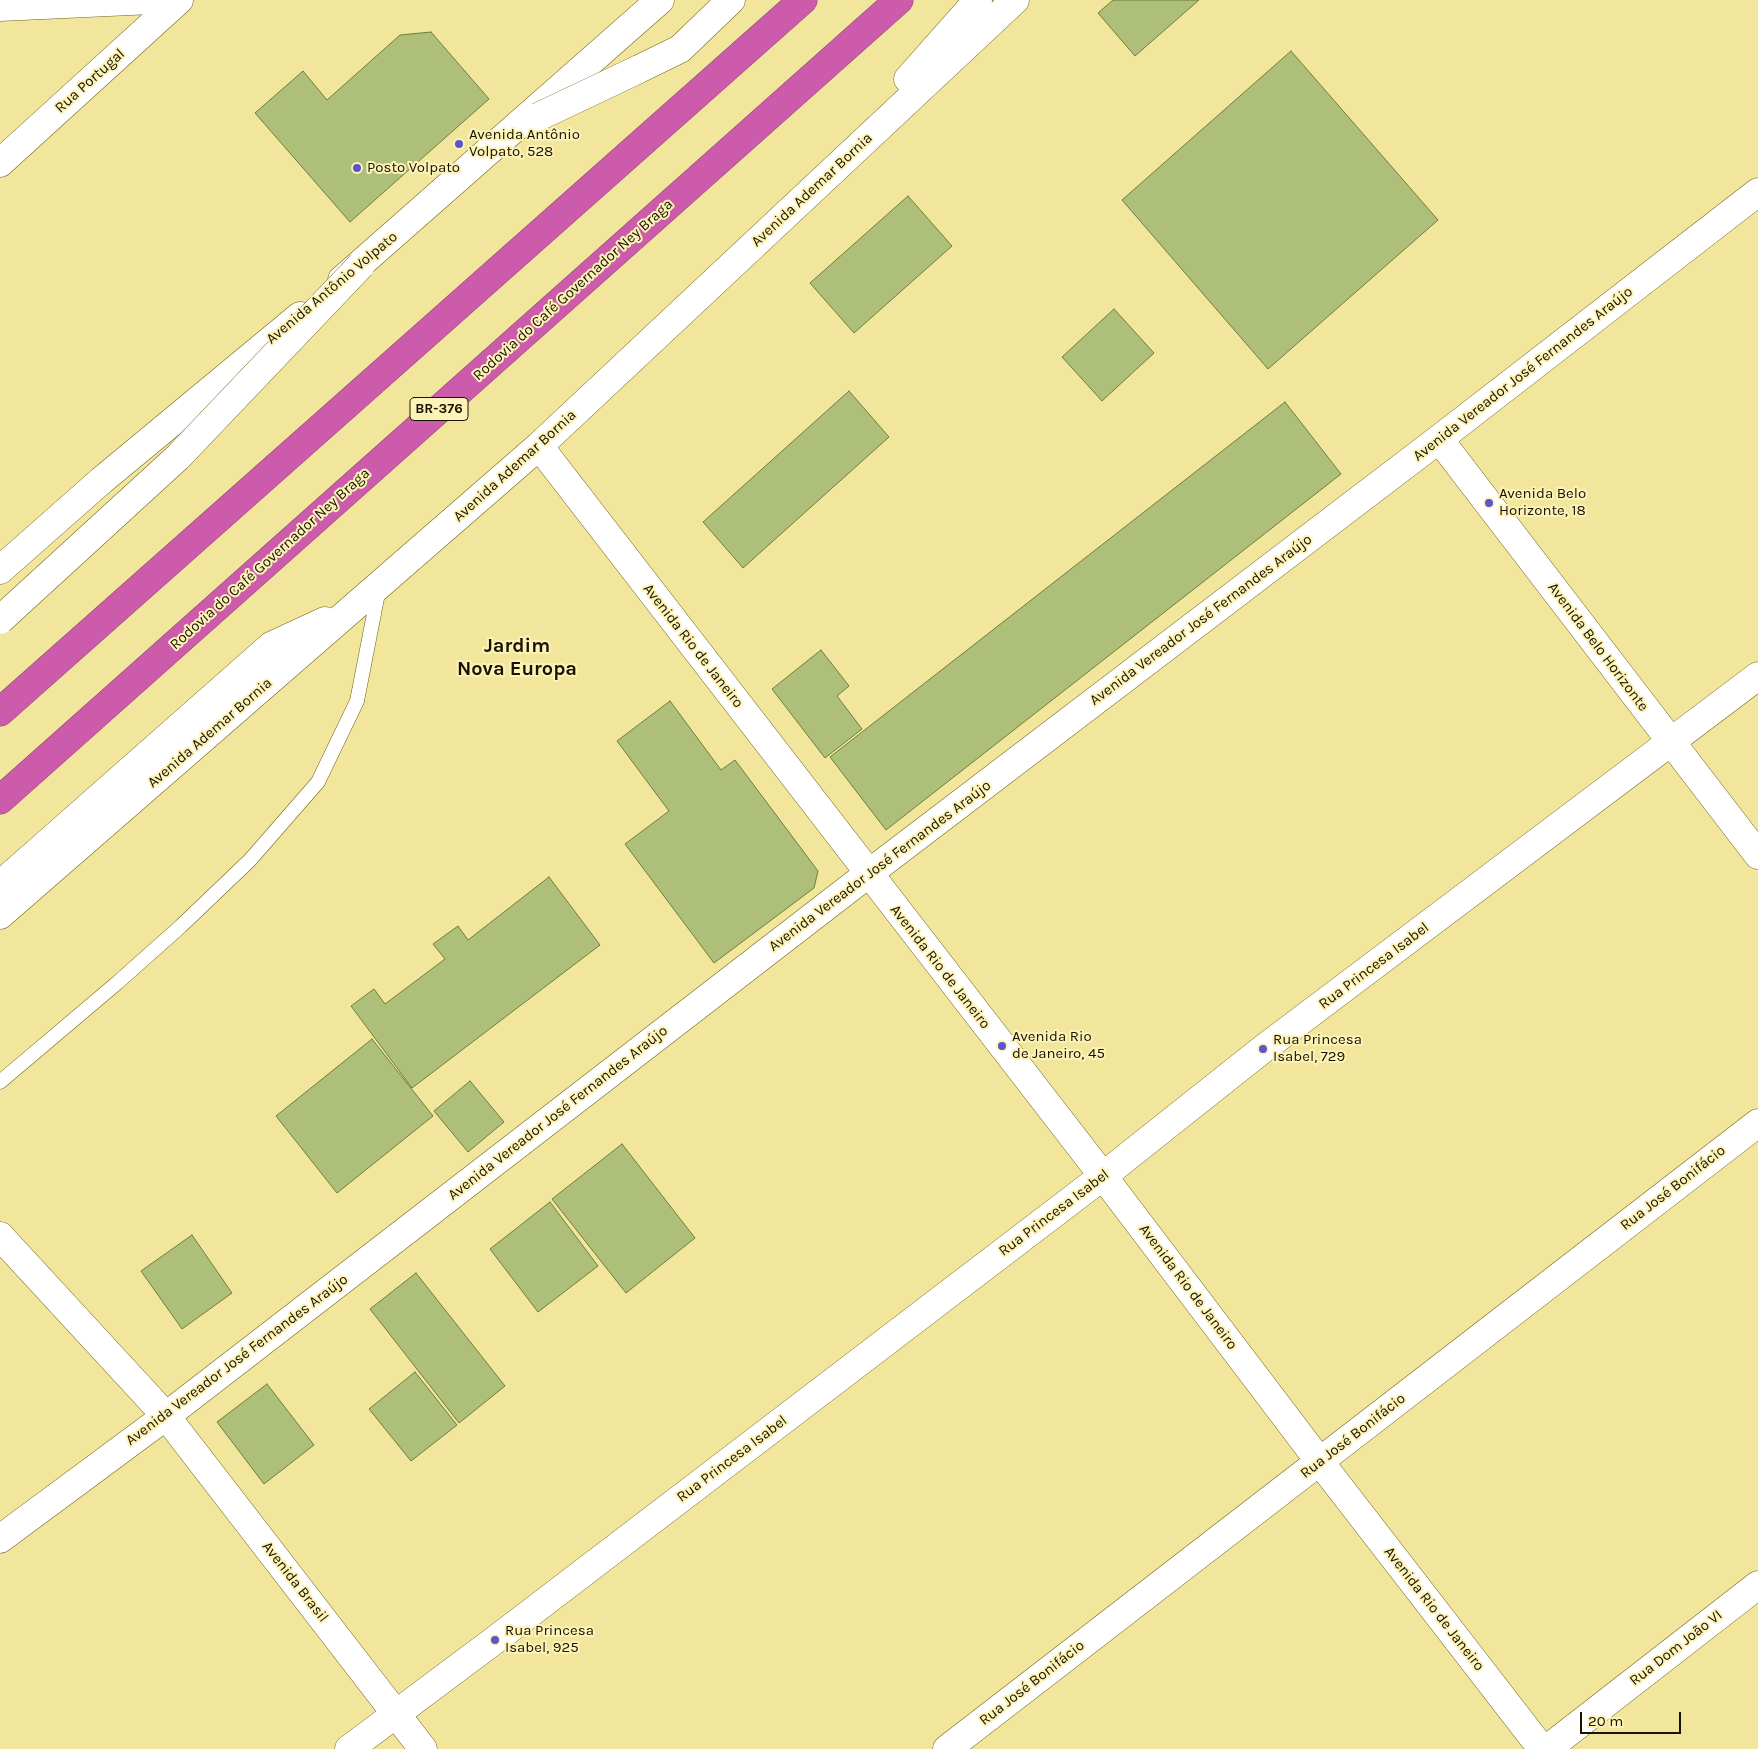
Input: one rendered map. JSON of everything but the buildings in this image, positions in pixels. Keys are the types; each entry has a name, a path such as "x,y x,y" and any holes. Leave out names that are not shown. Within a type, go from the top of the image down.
{"highway":[{"path":"0,712 803,0"},
{"name":"Rodovia do Café Governador Ney Braga","path":"0,800 899,0"}],"street":[{"path":"0,7 152,0"},
{"name":"Rua Portugal","path":"0,163 179,0"},
{"name":"Avenida Antônio Volpato","path":"0,570 102,480 362,265 527,122 660,0"},
{"path":"527,122 680,49 731,0"},
{"path":"796,205 978,0"},
{"name":"Avenida Ademar Bornia","path":"0,915 539,446 1015,0"},
{"name":"Avenida Vereador José Fernandes Araújo","path":"0,1539 166,1416 868,874 1439,439 1758,192"},
{"path":"0,620 178,457 362,265"},
{"name":"Avenida Belo Horizonte","path":"1439,439 1758,855"},
{"name":"Avenida Rio de Janeiro","path":"539,446 1103,1176 1320,1462 1542,1749"},
{"path":"0,885 271,646 353,608"},
{"name":"Rua Princesa Isabel","path":"348,1749 495,1640 1103,1176 1263,1049 1758,676"},
{"name":"Rua José Bonifácio","path":"947,1749 1758,1123"},
{"name":"Avenida Brasil","path":"0,1236 166,1416 424,1749"},
{"name":"Rua Dom João VI","path":"1547,1749 1758,1585"}],"lane":[{"path":"0,1082 181,926 250,860 318,782 357,701 380,585"}],"place":[{"name":"Avenida Antônio Volpato, 528","path":"459,144"},
{"name":"Posto Volpato","path":"357,168"},
{"name":"Avenida Belo Horizonte, 18","path":"1489,503"},
{"name":"Avenida Rio de Janeiro, 45","path":"1002,1046"},
{"name":"Rua Princesa Isabel, 729","path":"1263,1049"},
{"name":"Rua Princesa Isabel, 925","path":"495,1640"}],"district":[{"name":"Jardim Nova Europa","path":"517,658"}]}
